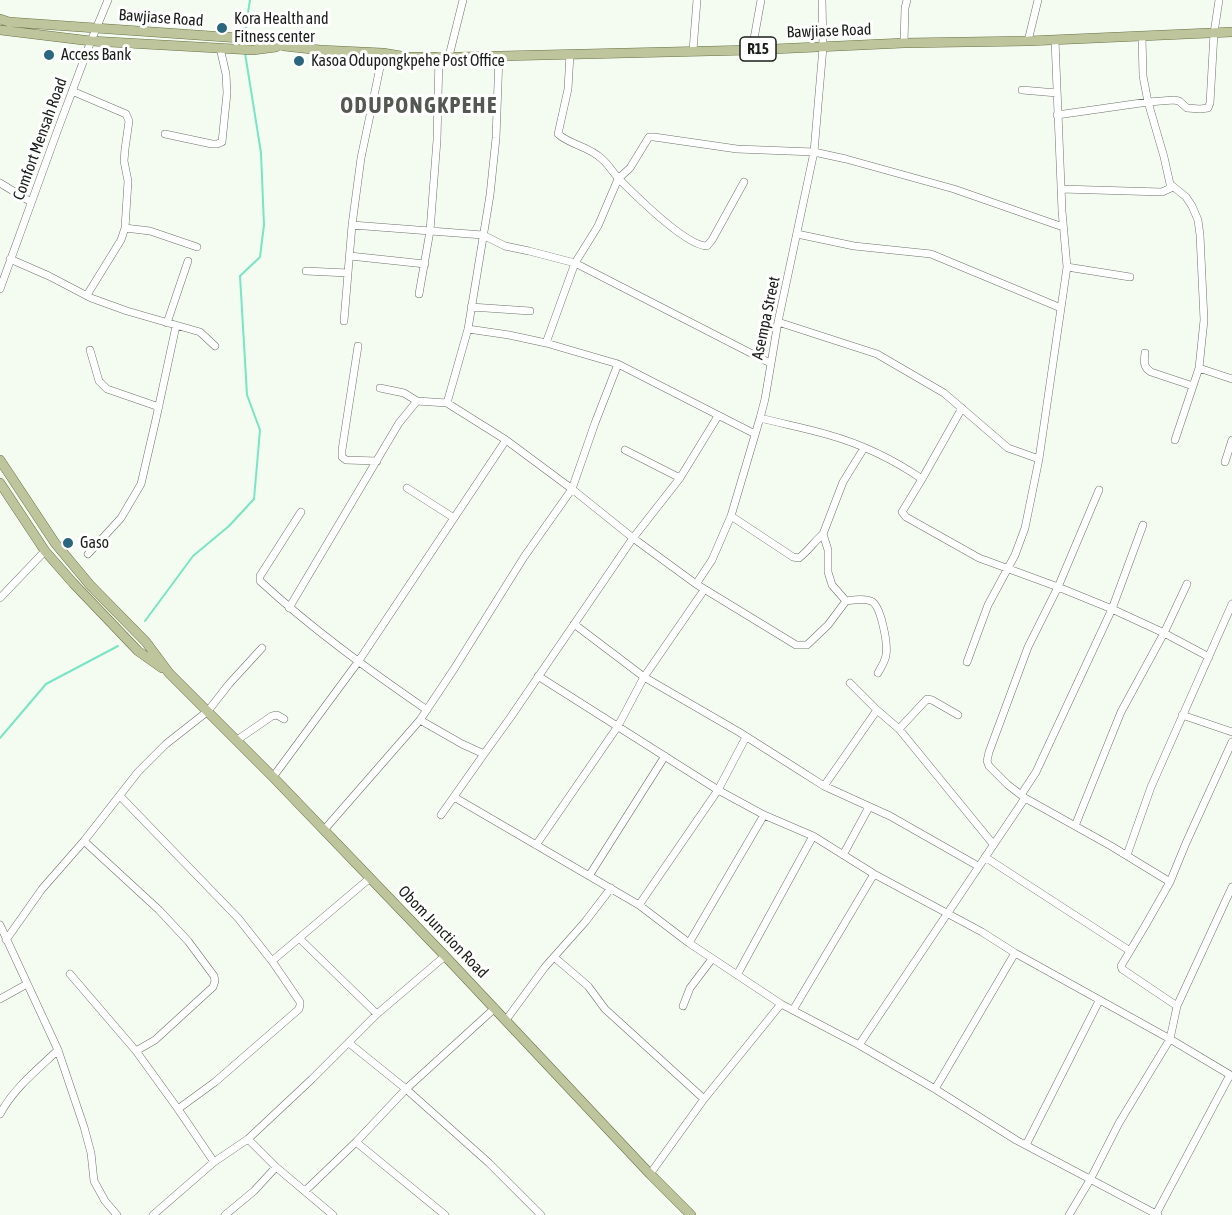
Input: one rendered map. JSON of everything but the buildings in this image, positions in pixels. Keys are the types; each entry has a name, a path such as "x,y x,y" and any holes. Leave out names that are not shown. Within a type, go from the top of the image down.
{"main road":[{"name":"Bawjiase Road","path":"0,19 9,22 97,29 254,39 284,46 383,53 407,57 752,50 1232,32"},
{"name":"Bawjiase Road","path":"0,30 91,41 253,50 284,46"},
{"name":"Obom Junction Road","path":"0,460 55,543 90,585 146,642 169,673"},
{"name":"Obom Junction Road","path":"0,483 45,551 73,583 138,651 169,673 237,740 691,1215"}],"street":[{"name":"Comfort Mensah Road","path":"0,289 3,270 10,259 108,0"},
{"path":"450,56 463,0"},
{"path":"693,50 696,0"},
{"path":"752,50 761,0"},
{"name":"Asempa Street","path":"696,584 712,560 731,516 760,418 814,152 823,46 822,0"},
{"path":"904,43 907,0"},
{"path":"1028,41 1038,0"},
{"path":"1057,115 1174,100 1188,108 1208,108 1219,0"},
{"path":"1142,36 1143,76 1170,184 1186,197 1192,206 1198,220 1200,235 1204,320 1199,368 1174,440"},
{"path":"967,663 988,605 1015,555 1025,528 1039,459 1061,308 1066,267 1055,40"},
{"path":"165,134 212,144 222,142 227,93 226,74 220,48"},
{"path":"344,321 352,225 361,158 383,53"},
{"path":"570,54 568,89 558,134 588,148 602,159 618,178 665,222 700,246 707,246 744,182"},
{"path":"419,294 430,231 437,140 439,56"},
{"path":"447,403 468,329 490,195 496,138 499,56"},
{"path":"1023,90 1057,93"},
{"path":"72,91 126,114 129,121 124,161 128,181 125,228 121,240 87,296"},
{"path":"546,343 574,263 598,226 618,178 630,168 649,138 737,149 814,152 954,189 1063,227"},
{"path":"0,183 31,202"},
{"path":"1061,189 1162,192 1173,187"},
{"path":"352,225 483,235 505,246 574,263 770,363"},
{"path":"125,228 150,231 197,247"},
{"path":"797,234 854,246 931,254 1061,308"},
{"path":"350,256 424,264"},
{"path":"10,259 87,296 127,311 200,332 215,346"},
{"path":"167,323 188,261"},
{"path":"1066,267 1130,277"},
{"path":"306,271 348,273"},
{"path":"471,307 530,311"},
{"path":"778,322 877,354 944,393 1008,448 1039,459"},
{"path":"88,554 121,518 141,484 176,326"},
{"path":"468,329 546,343 618,364 755,434"},
{"path":"358,346 342,457 346,460 377,461"},
{"path":"90,350 99,381 107,389 159,407"},
{"path":"1145,353 1144,363 1147,369 1193,386"},
{"path":"324,830 420,720 524,557 572,489 618,364"},
{"path":"1199,368 1232,379"},
{"path":"380,388 404,393 417,401 447,403 506,440 704,590 796,645 807,645 828,625 846,601 859,599 876,604 886,640 884,664 878,673"},
{"path":"289,608 399,423 417,401"},
{"path":"962,408 904,507 902,512 906,517 979,558 1112,609 1209,657"},
{"path":"441,815 633,538 681,478 718,416"},
{"path":"760,418 830,435 864,448 922,478"},
{"path":"273,777 358,662 506,440"},
{"path":"1225,462 1232,440"},
{"path":"731,516 793,557 799,558 823,534 843,482 864,448"},
{"path":"625,450 681,478"},
{"path":"407,488 454,518"},
{"path":"1099,490 1058,588 1028,647 987,761 989,766 1023,796 1170,882"},
{"path":"301,512 260,576 260,581 289,608 358,662 427,710"},
{"path":"859,1045 1023,796 1112,609 1143,525"},
{"path":"823,534 828,550 828,572 832,585 846,601"},
{"path":"0,598 45,551"},
{"path":"1076,826 1121,712 1164,633 1187,584"},
{"path":"537,845 618,726 644,677 704,590"},
{"path":"1127,855 1151,787 1232,604"},
{"path":"574,624 644,677 824,786 890,816 978,866"},
{"path":"4,938 42,889 84,842 138,772 166,744 208,711 262,648"},
{"path":"454,797 639,905 689,943 781,1004 859,1045 1026,1145 1157,1215 1231,1075 1015,954 982,932 874,874 813,836 764,815 718,790 538,676"},
{"path":"850,683 899,729 993,844"},
{"path":"899,729 927,699 958,715"},
{"path":"824,786 877,710"},
{"path":"237,740 272,716 277,715 284,718"},
{"path":"1182,715 1232,732"},
{"path":"420,720 484,754"},
{"path":"639,905 718,790 746,737"},
{"path":"1177,1006 1122,969 1121,964 1170,882 1232,742"},
{"path":"589,876 665,756"},
{"path":"120,796 238,918 272,961 300,1002 298,1009 215,1082 178,1109"},
{"path":"843,855 868,807"},
{"path":"689,943 764,815"},
{"path":"737,975 813,836"},
{"path":"84,842 159,910 188,941 214,976 213,987 155,1040 136,1051"},
{"path":"985,856 1130,951"},
{"path":"793,1010 874,874"},
{"path":"272,961 370,878"},
{"path":"1069,1215 1119,1123 1170,1039 1177,1006 1232,887"},
{"path":"507,1020 545,966 585,922 611,888"},
{"path":"0,925 4,938 58,1050 89,1145 94,1181 105,1201 117,1215"},
{"path":"299,938 377,1014"},
{"path":"935,1089 1015,954"},
{"path":"153,1215 214,1162 248,1139 377,1014 445,956"},
{"path":"554,957 588,986 605,1009 704,1099"},
{"path":"683,1006 690,988 712,959"},
{"path":"70,974 136,1051 214,1162"},
{"path":"0,999 27,984"},
{"path":"1026,1145 1099,1001"},
{"path":"650,1174 704,1099 781,1004"},
{"path":"305,1191 406,1089 495,1008"},
{"path":"349,1043 406,1089 489,1163 541,1215"},
{"path":"0,1114 25,1080 58,1050"},
{"path":"248,1139 276,1167 333,1215"},
{"path":"356,1142 445,1215"},
{"path":"225,1215 254,1191 276,1167"}],"waterway":[{"path":"245,36 250,0"},
{"path":"145,621 193,556 229,526 254,499 260,430 247,395 240,276 260,257 264,225 261,153 245,53"},
{"path":"0,738 46,684 118,646"}],"place":[{"name":"Kora Health and Fitness center","path":"222,28"},
{"name":"Access Bank","path":"49,55"},
{"name":"Kasoa Odupongkpehe Post Office","path":"299,61"},
{"name":"Gaso","path":"68,543"}],"district":[{"name":"ODUPONGKPEHE","path":"419,106"}]}
